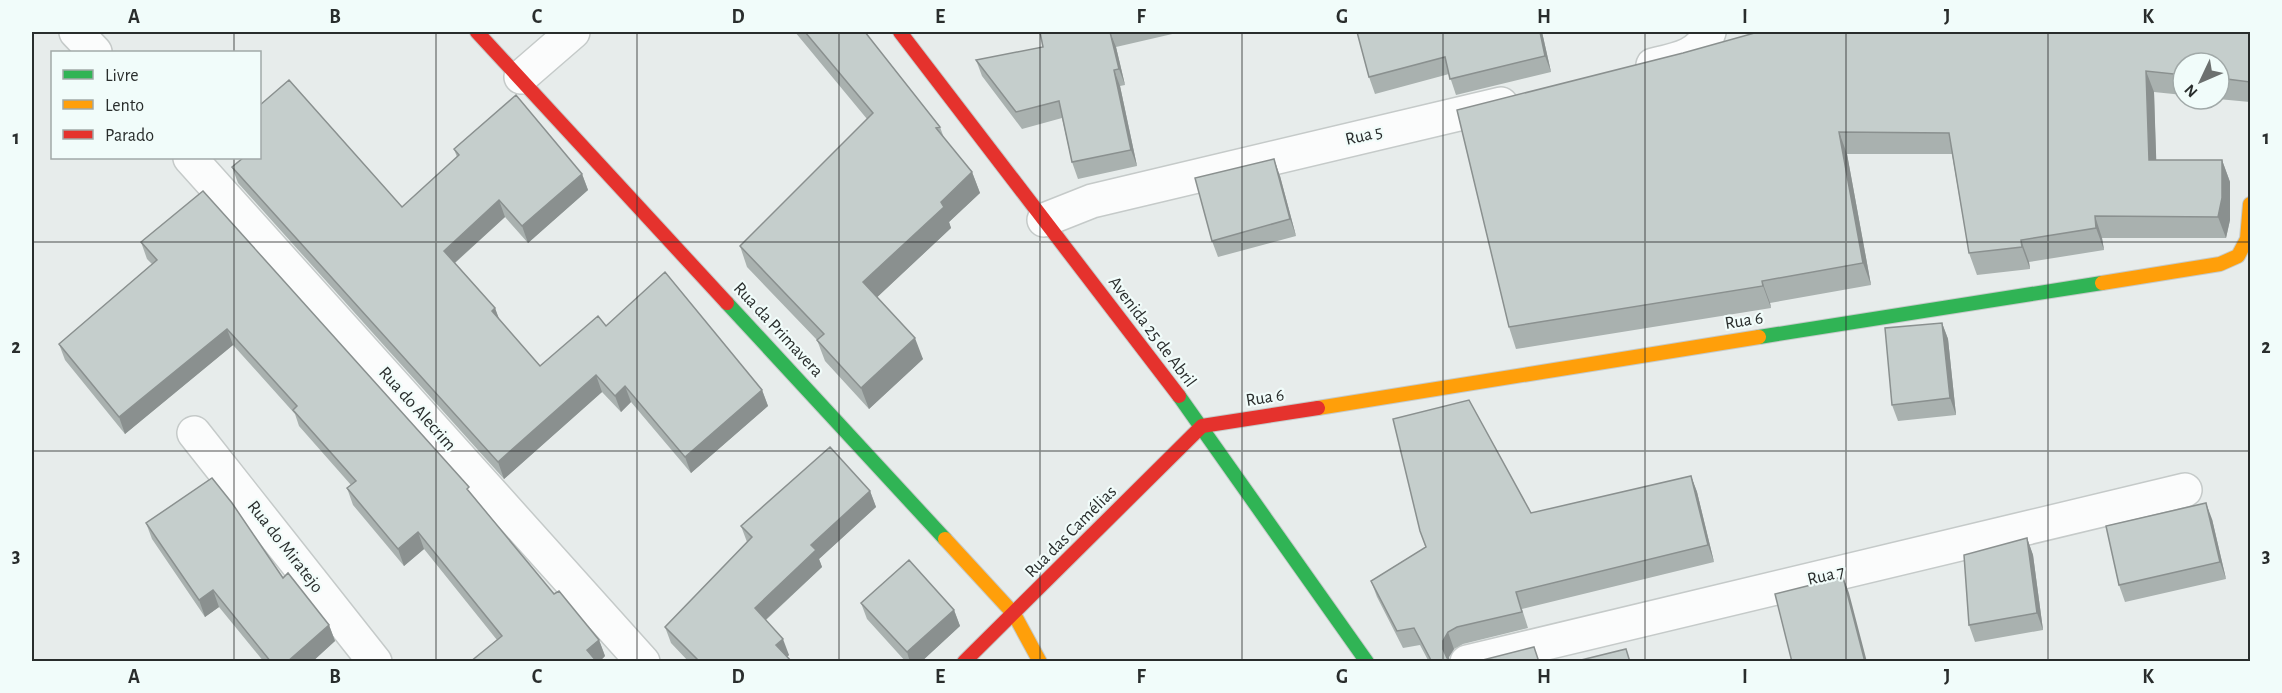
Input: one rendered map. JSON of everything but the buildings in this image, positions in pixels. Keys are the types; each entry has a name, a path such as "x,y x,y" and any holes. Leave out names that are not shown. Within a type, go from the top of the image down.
{"street":[{"path":"76,32 94,51"},
{"name":"Rua da Primavera","path":"477,32 521,77 1014,614 1040,662"},
{"path":"521,77 573,32"},
{"name":"Avenida 25 de Abril","path":"900,32 1202,426 1367,662"},
{"path":"1621,74 1686,57 1706,40 1709,32"},
{"name":"Rua 5","path":"1044,220 1092,201 1533,96"},
{"name":"Rua do Alecrim","path":"191,159 643,662"},
{"name":"Rua 6","path":"1202,426 2220,264 2238,256 2247,239 2250,204"},
{"name":"Rua das Camélias","path":"964,662 1202,426"},
{"name":"Rua do Miratejo","path":"194,433 375,662"},
{"name":"Rua 7","path":"1467,662 2186,490"}],"traffic: fast":[{"path":"1759,337 2102,283"},
{"path":"727,303 945,539"},
{"path":"1179,396 1367,662"}],"traffic: slow":[{"path":"2102,283 2220,264 2238,256 2247,239 2250,204"},
{"path":"1318,408 1759,337"},
{"path":"945,539 1014,614 1040,662"}],"traffic: jam":[{"path":"477,32 727,303"},
{"path":"900,32 1179,396"},
{"path":"964,662 1202,426 1318,408"}]}
